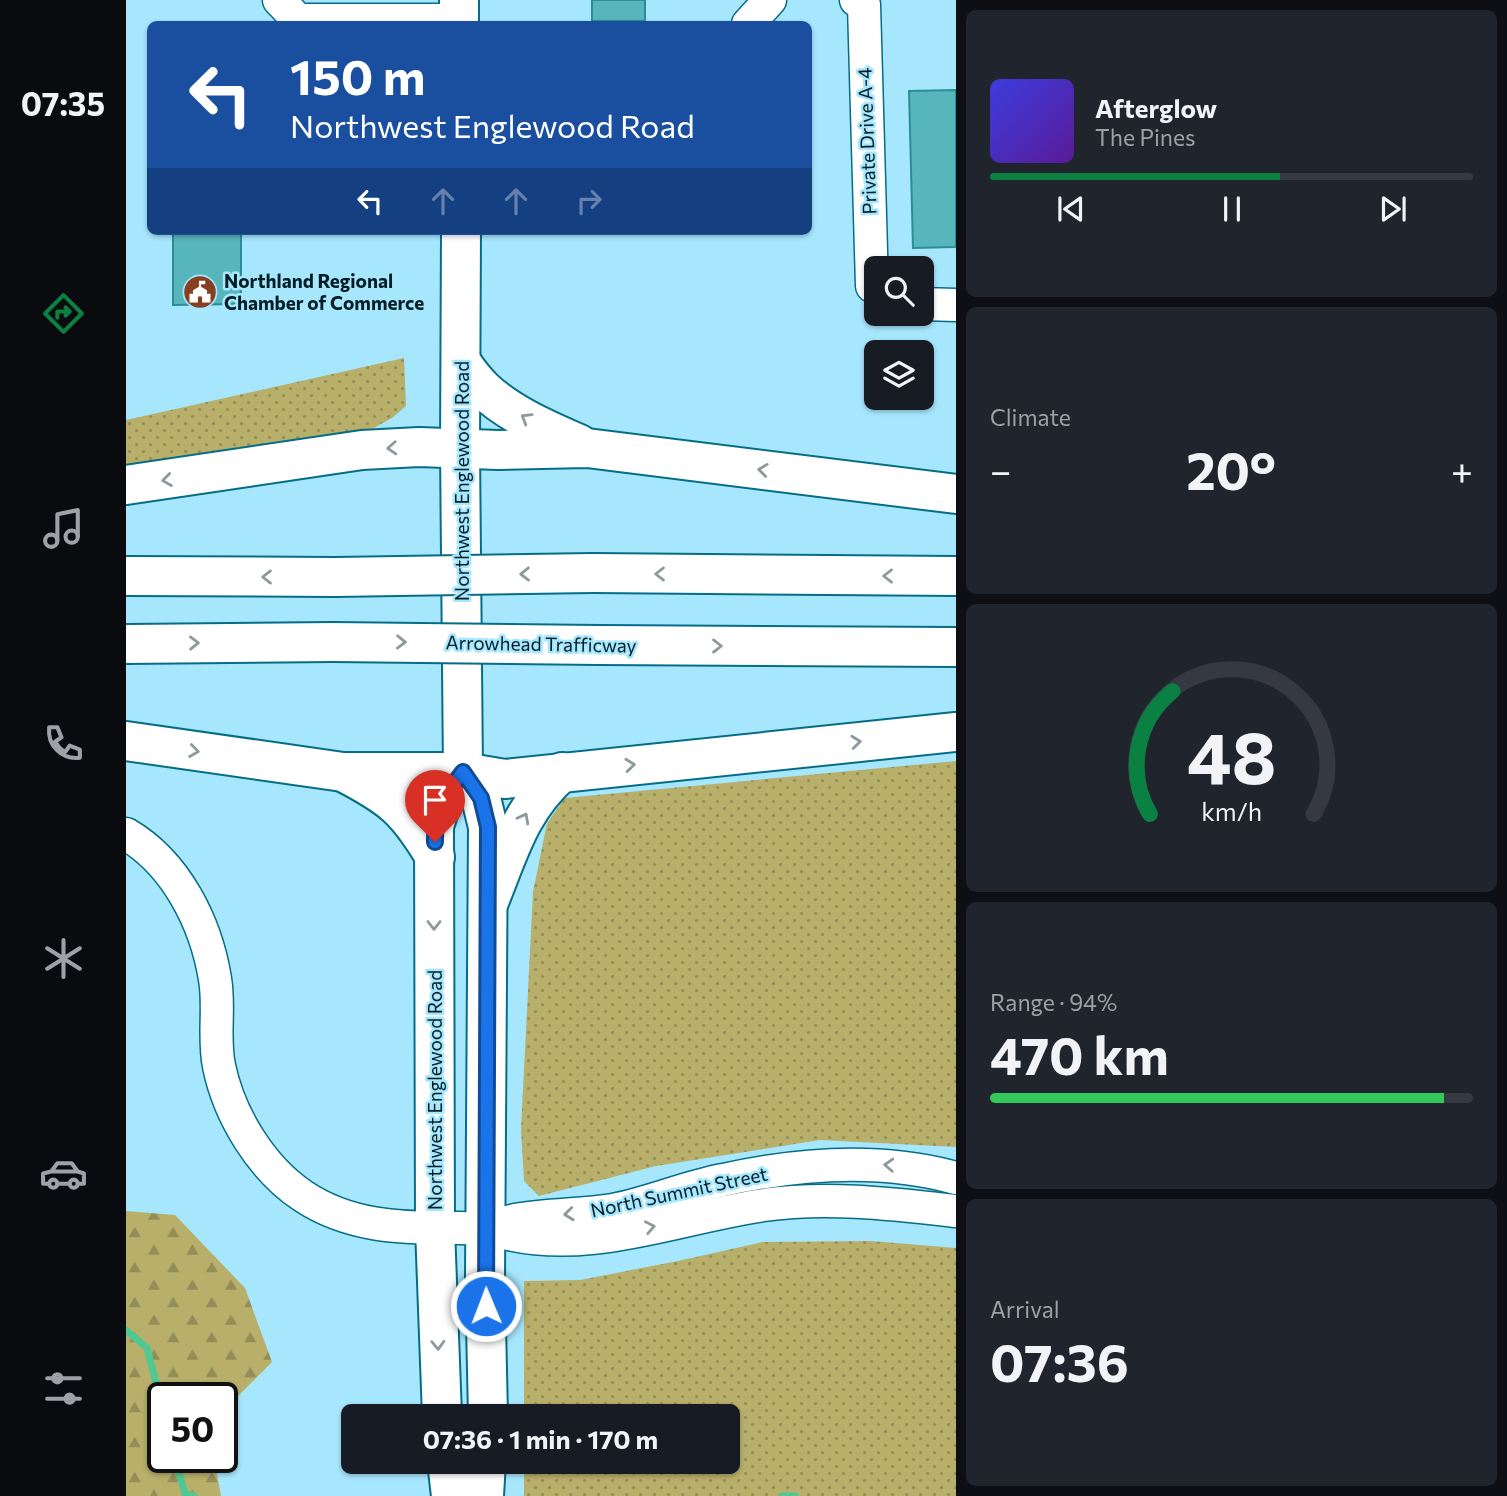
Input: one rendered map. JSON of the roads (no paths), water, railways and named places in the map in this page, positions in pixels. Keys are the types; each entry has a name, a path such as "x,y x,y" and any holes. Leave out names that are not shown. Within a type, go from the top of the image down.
{"main road":[{"name":"Northwest Englewood Road","path":"442,1404 435,1228 434,826 443,798 463,772 461,235"},
{"path":"461,363 482,388 497,400 542,427 587,448"},
{"path":"126,485 362,450 419,447 587,448 956,494"},
{"path":"126,576 335,577 593,573 956,576"},
{"name":"Arrowhead Trafficway","path":"126,644 333,642 956,647"},
{"path":"126,741 343,772 463,772 505,779 956,732"},
{"path":"343,772 376,789 400,807 418,828 435,857"},
{"path":"463,772 481,798 488,827 488,1404"},
{"path":"488,904 523,817 543,789 562,772"},
{"path":"448,1474 451,1496"},
{"path":"484,1496 485,1474"}],"street":[{"path":"279,0 298,20 459,15"},
{"path":"751,21 770,0"},
{"name":"Private Drive A-4","path":"856,0 863,5 873,256"},
{"path":"934,304 956,305"},
{"name":"North Summit Street","path":"126,834 163,864 186,897 204,937 216,980 219,1065 247,1136 272,1170 303,1196 344,1217 372,1224 435,1228 486,1227 514,1220 613,1210 722,1180 811,1166 897,1166 956,1178"},
{"path":"811,1166 813,1202"},
{"name":"North Summit Street","path":"486,1227 514,1235 553,1241 601,1237 765,1205 813,1202 904,1205 956,1211"}],"waterway":[{"path":"126,1330 147,1348 156,1382"},
{"path":"179,1473 185,1494 194,1496"},
{"path":"782,1496 795,1496"}],"place":[{"name":"Northland Regional Chamber of Commerce","path":"200,292"}]}
